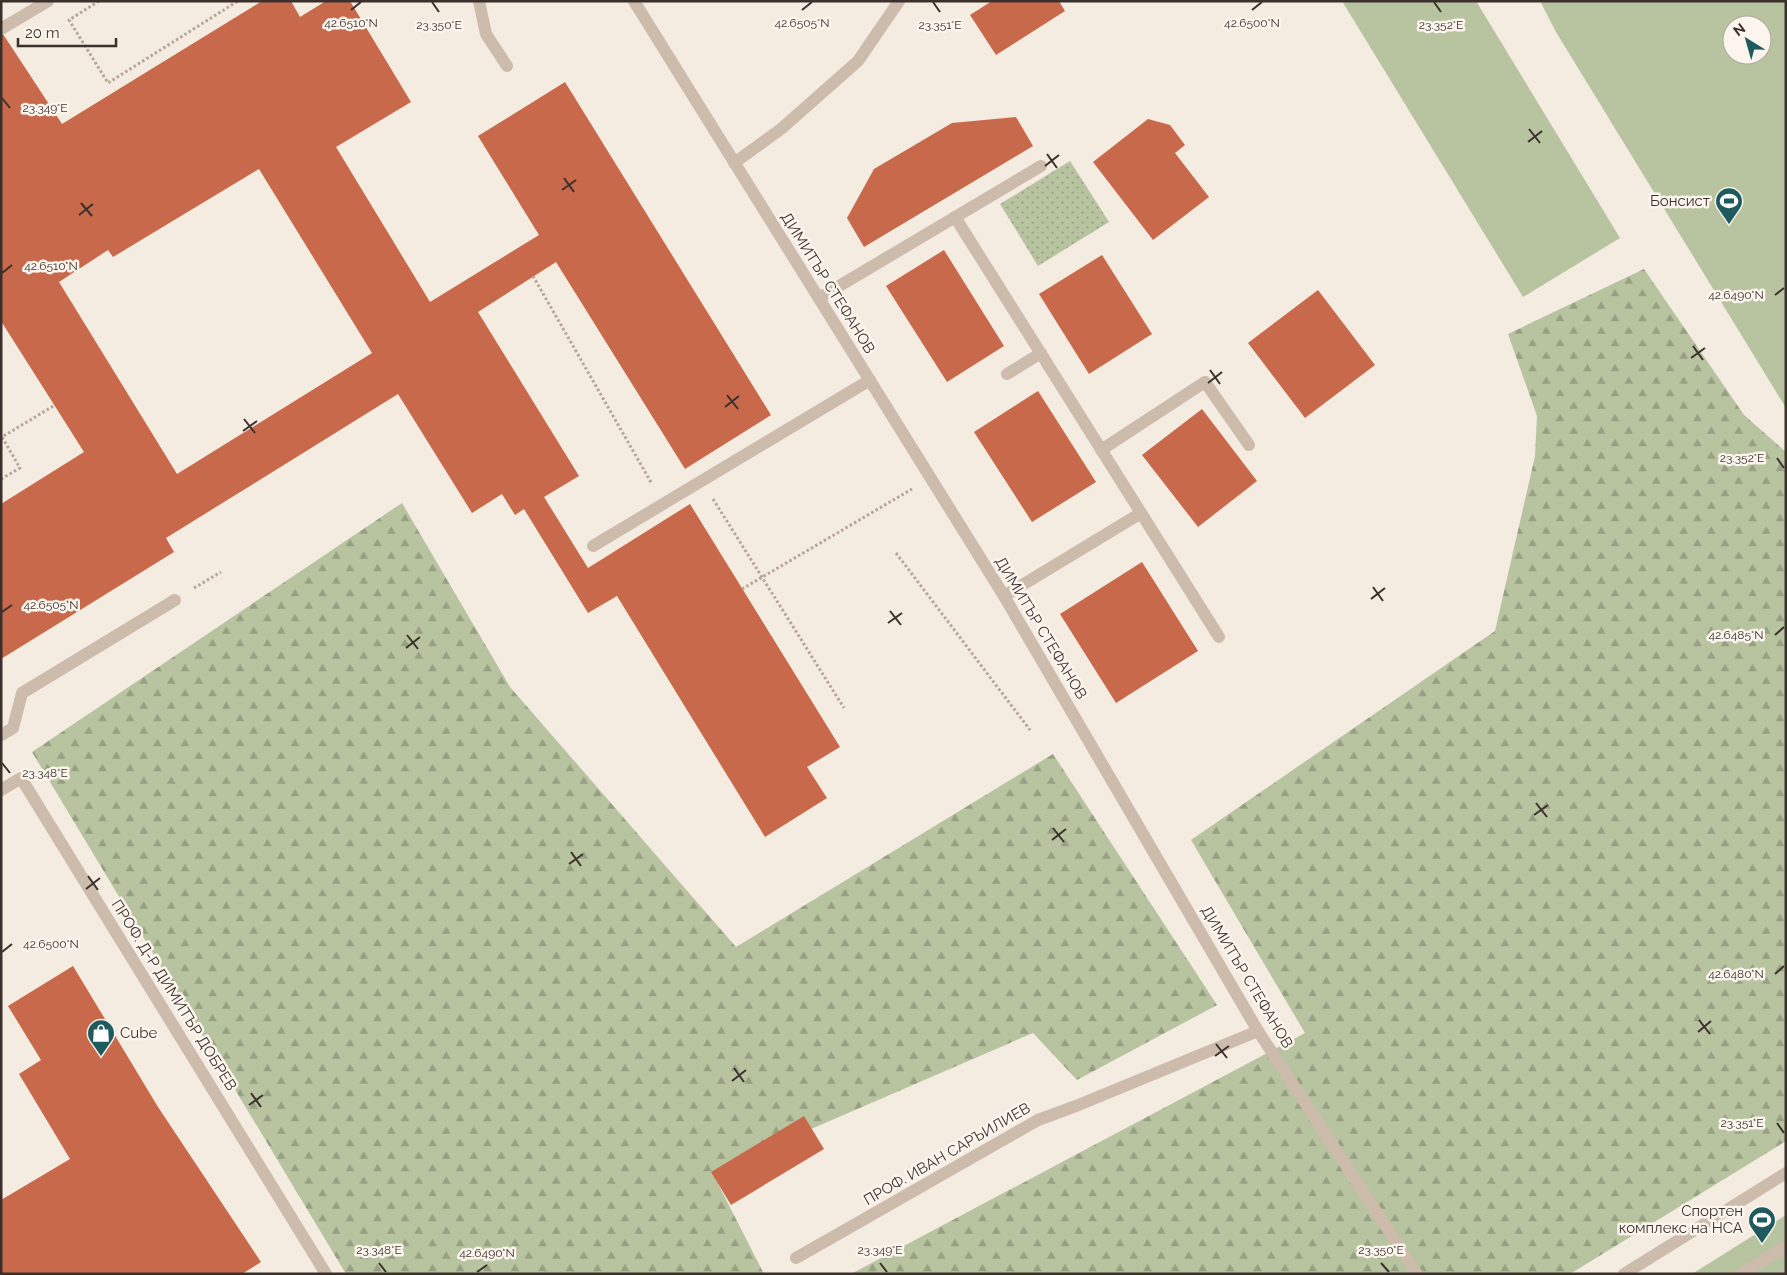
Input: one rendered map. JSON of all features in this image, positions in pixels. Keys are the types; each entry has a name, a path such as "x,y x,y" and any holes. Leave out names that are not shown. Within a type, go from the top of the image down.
{"street":[{"path":"1,29 48,1"},
{"path":"479,1 486,34 507,66"},
{"name":"ДИМИТЪР СТЕФАНОВ","path":"634,1 1004,596 1258,1031 1416,1274"},
{"path":"734,163 780,129 858,61 899,1"},
{"path":"818,298 1041,166"},
{"path":"955,217 1219,637"},
{"path":"1007,374 1041,353"},
{"path":"593,546 870,380"},
{"path":"1102,450 1206,382 1249,444"},
{"path":"1004,596 1141,513"},
{"path":"1,735 13,728 22,693 175,600"},
{"name":"ПРОФ. Д-Р ДИМИТЪР ДОБРЕВ","path":"1,790 21,778 321,1272"},
{"name":"ПРОФ. ИВАН САРЪИЛИЕВ","path":"796,1258 1038,1120 1258,1031"},
{"path":"1624,1274 1786,1174"},
{"path":"1742,1274 1786,1246"}],"path":[{"path":"99,1 69,20 108,83 238,1"},
{"path":"533,276 663,504"},
{"path":"1,479 20,468 2,437 54,405"},
{"path":"742,589 930,478"},
{"path":"701,481 844,708"},
{"path":"896,553 1030,730"},
{"path":"175,600 221,572"}],"green space":[{"path":"1342,1 1476,1 1620,238 1523,297"},
{"name":"Бонсист","path":"1540,1 1786,1 1786,408 1556,32"},
{"path":"1070,161 1109,222 1038,266 1000,204"},
{"path":"1644,269 1744,415 1786,452 1786,1141 1570,1274 851,1274 1305,1033 1191,840 1495,631 1535,456 1537,416 1508,334"},
{"path":"402,503 510,687 736,947 1053,754 1217,1005 1077,1080 1033,1033 712,1172 764,1274 346,1274 32,752"},
{"name":"Спортен комплекс на НСА","path":"1786,1215 1786,1274 1692,1274"}],"building":[{"path":"262,1 291,1 300,17 326,1 350,1 411,102 336,147 430,302 539,235 478,136 565,82 771,415 685,469 556,262 478,312 579,476 544,497 588,568 690,504 840,747 807,767 827,798 765,837 617,596 588,613 524,509 515,515 502,494 472,513 398,394 166,538 174,552 1,659 1,504 84,452 1,321 1,31 62,124","holes":["259,169 372,353 177,474 59,282 108,250 113,257"]},
{"path":"992,1 1059,1 1065,11 996,55 970,15"},
{"path":"1016,117 1033,146 864,247 847,218 874,169 952,123"},
{"path":"1148,119 1170,125 1185,145 1175,153 1209,197 1153,240 1093,162"},
{"path":"944,250 1004,346 947,382 886,286"},
{"path":"1102,255 1152,334 1089,374 1039,294"},
{"path":"1318,290 1375,365 1305,418 1248,343"},
{"path":"1038,391 1096,482 1032,522 974,432"},
{"path":"1202,409 1257,481 1198,527 1142,455"},
{"path":"1142,562 1198,651 1116,703 1060,614"},
{"path":"73,966 158,1107 261,1262 242,1274 1,1274 1,1200 70,1159 19,1074 41,1060 8,1006"},
{"path":"804,1116 824,1149 731,1205 711,1172"}],"place":[{"name":"Бонсист","path":"1729,225"},
{"name":"Cube","path":"101,1057"},
{"name":"Спортен комплекс на НСА","path":"1762,1244"}]}
